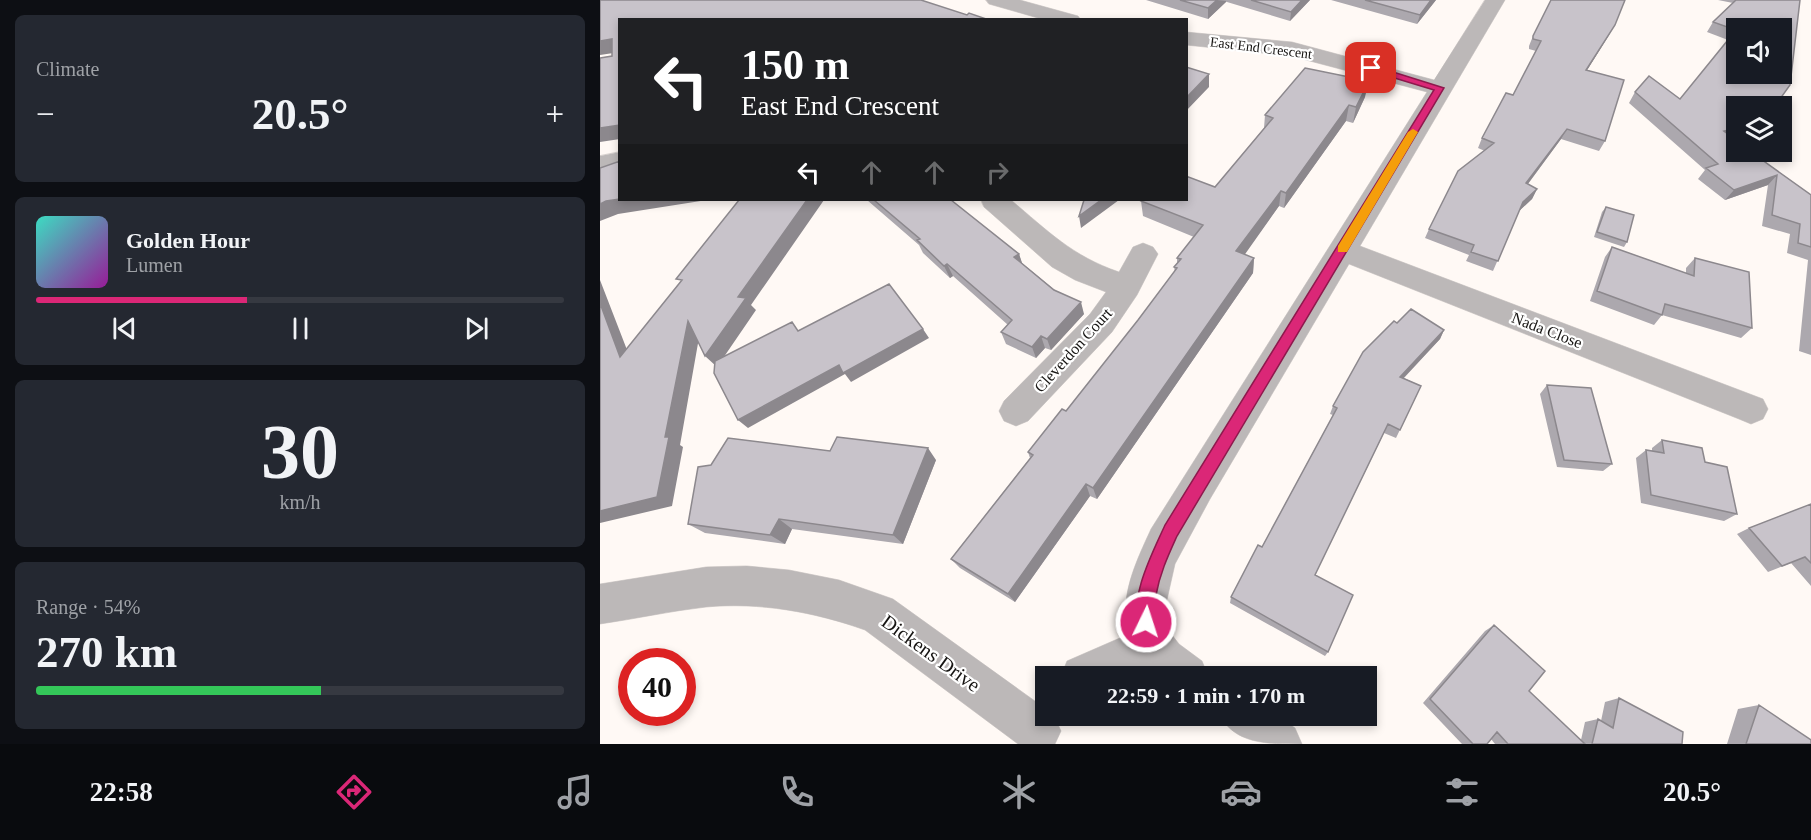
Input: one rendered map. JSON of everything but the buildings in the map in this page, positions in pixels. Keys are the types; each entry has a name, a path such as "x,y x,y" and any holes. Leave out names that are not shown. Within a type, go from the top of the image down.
{"street":[{"path":"996,0 1064,18"},
{"path":"1173,666 1154,646 1146,622 1147,598 1153,568 1171,531 1439,88 1495,0"},
{"name":"East End Crescent","path":"1188,39 1292,49 1371,68 1439,88"},
{"path":"600,165 618,160"},
{"path":"995,201 1062,259 1085,272 1126,287"},
{"name":"Nada Close","path":"1342,250 1751,409"},
{"name":"Cleverdon Court","path":"1016,411 1101,323 1126,287 1143,254"},
{"name":"Dickens Drive","path":"600,604 706,587 747,586 789,590 839,600 878,614 1039,730"},
{"path":"1104,666 1154,646"},
{"path":"1255,726 1279,744"}],"slow traffic":[{"path":"1342,249 1413,132"}],"route":[{"path":"1146,622 1147,598 1153,568 1171,531 1439,88 1371,68"}]}
